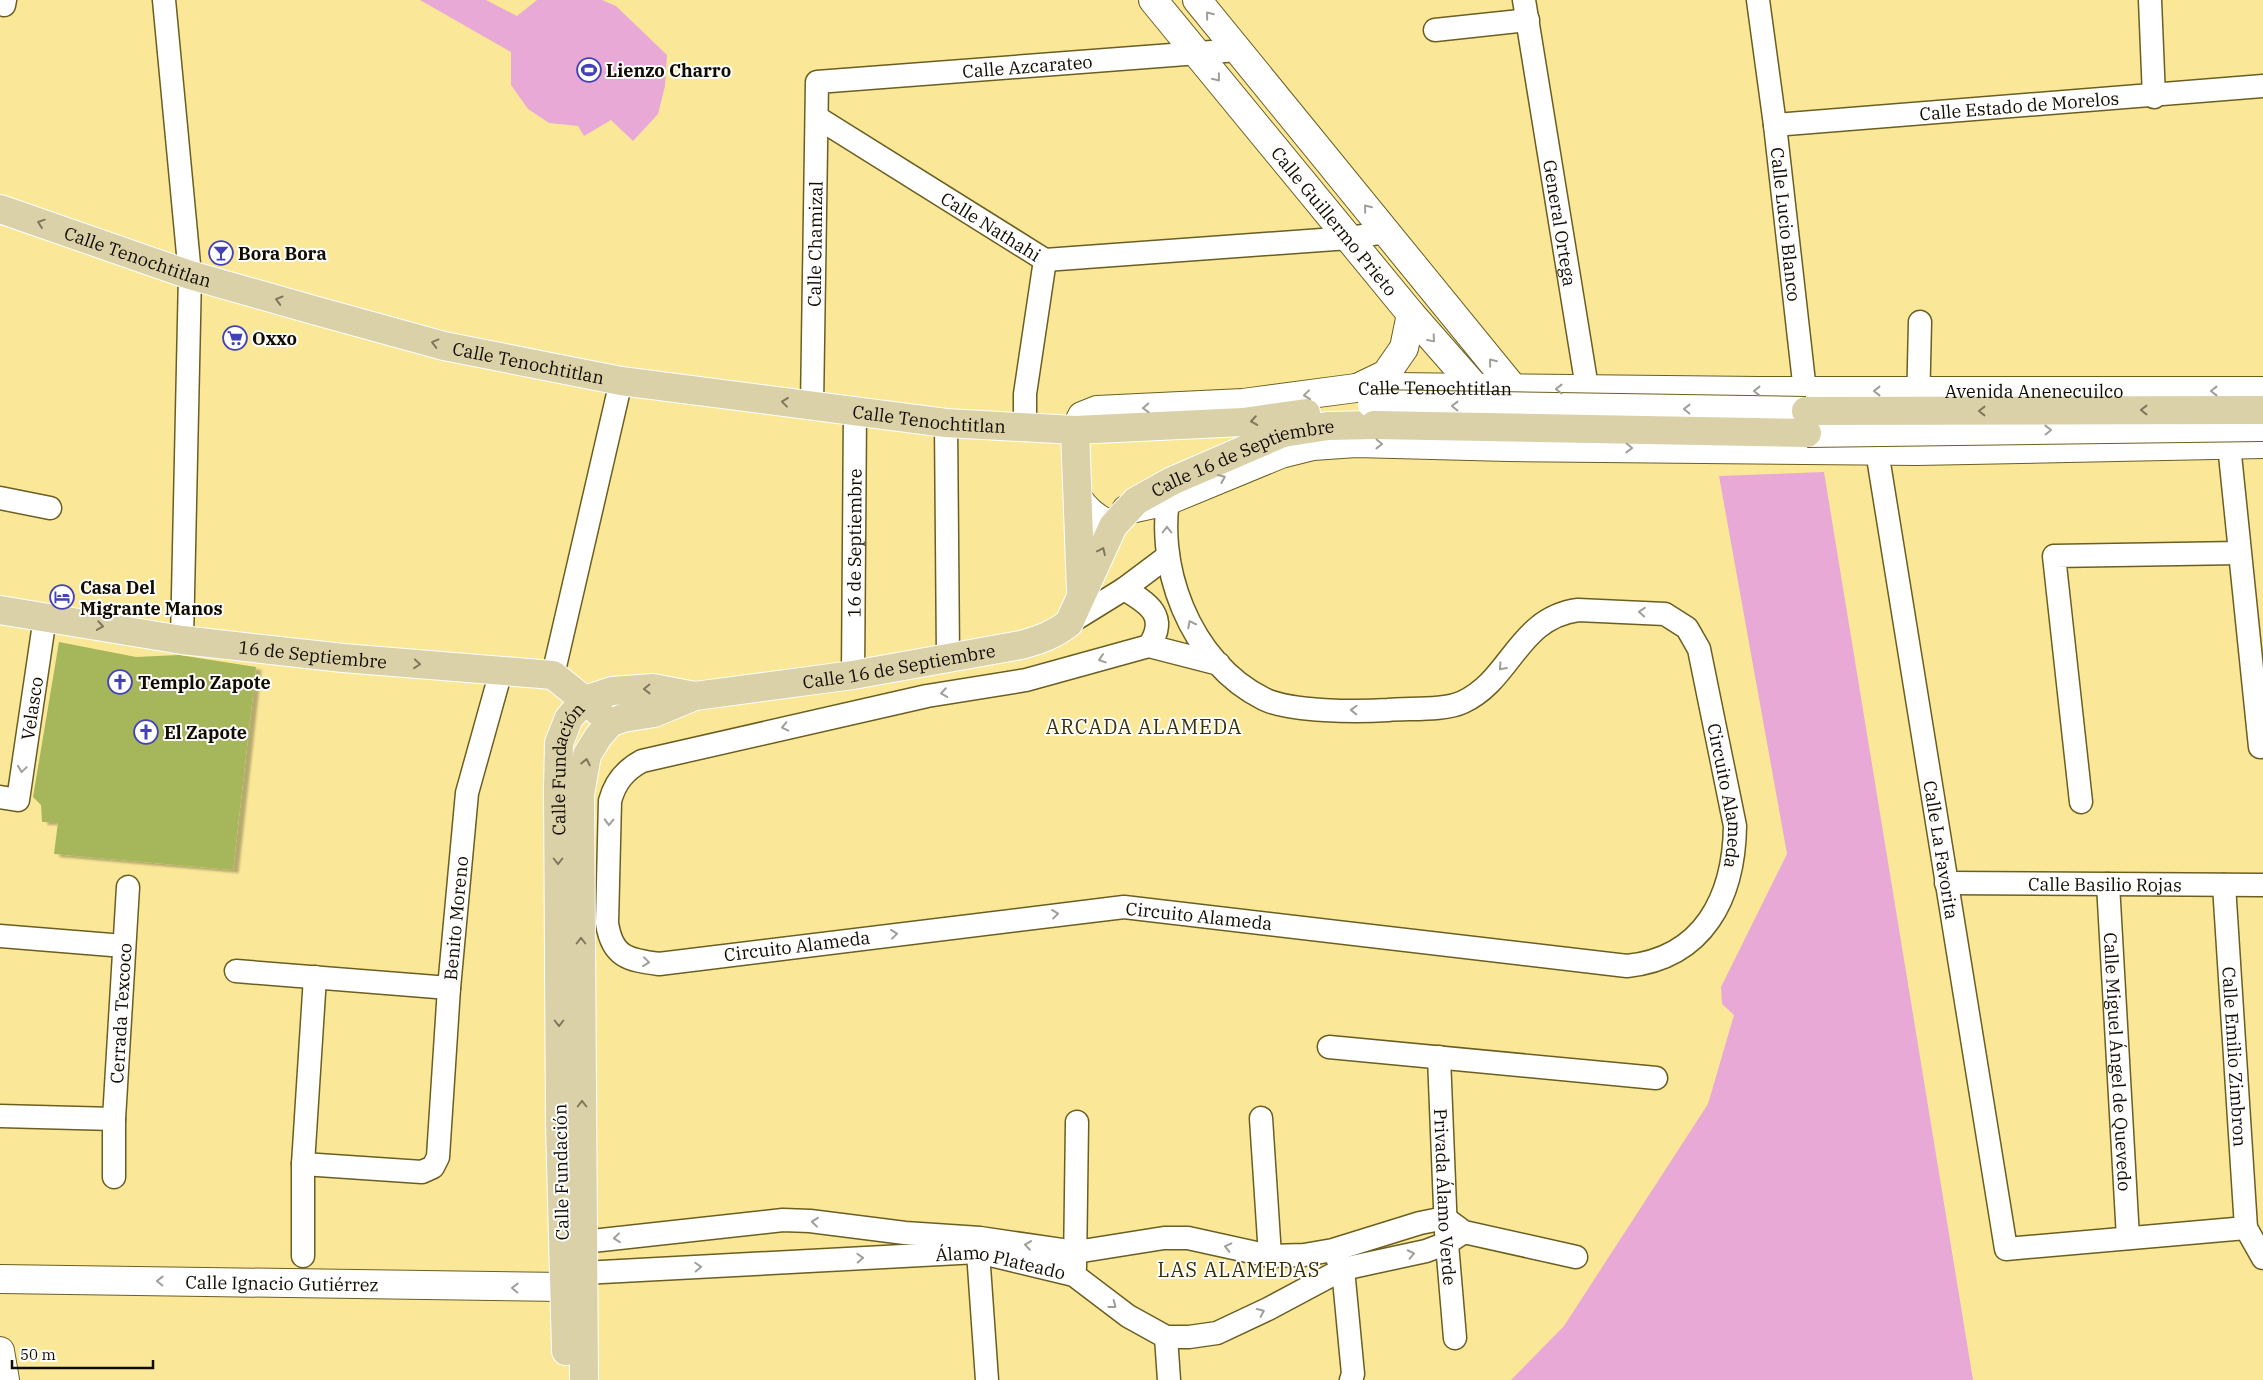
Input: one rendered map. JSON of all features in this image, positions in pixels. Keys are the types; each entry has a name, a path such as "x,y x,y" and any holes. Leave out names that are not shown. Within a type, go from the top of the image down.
{"main road":[{"name":"Calle Tenochtitlan","path":"0,209 190,274 444,346 621,381 946,423 1075,430 1243,422 1367,406 1807,421"},
{"name":"Calle 16 de Septiembre","path":"695,696 853,675 1036,641 1056,633 1069,623 1120,518 1136,501 1169,491 1283,433 1328,426 1367,406"},
{"name":"Avenida Anenecuilco","path":"1807,421 2263,410"},
{"name":"Calle 16 de Septiembre","path":"1075,430 1081,595"},
{"name":"16 de Septiembre","path":"0,610 182,640 343,658 554,675"},
{"path":"554,675 586,700 610,723"},
{"name":"Calle Fundación","path":"584,1380 577,1264 560,1125 559,743 570,718 586,700 612,691 653,688 695,696"},
{"name":"Calle Fundación","path":"566,1380 577,1264 580,794 587,755 598,737 610,723 624,718 654,713 695,696"}],"street":[{"path":"164,0 190,274 182,640"},
{"name":"Calle Guillermo Prieto","path":"1153,0 1410,314 1475,388 1508,447"},
{"name":"Calle Guillermo Prieto","path":"1197,0 1514,388 1545,447"},
{"name":"Calle Lucio Blanco","path":"1758,0 1807,421"},
{"path":"2150,0 2154,96"},
{"path":"1435,30 1526,10"},
{"name":"General Ortega","path":"1526,10 1597,447"},
{"name":"Calle Azcarateo","path":"817,82 1238,50"},
{"name":"Calle Chamizal","path":"812,406 818,118 817,82"},
{"name":"Calle Estado de Morelos","path":"1774,125 2263,86"},
{"name":"Calle Nathahi","path":"818,118 1045,260 1025,394 1025,428"},
{"path":"1045,260 1349,238 1386,232"},
{"path":"1367,406 1404,348 1410,314"},
{"path":"1917,451 1920,322"},
{"path":"554,675 621,381"},
{"name":"Calle Tenochtitlan","path":"1367,406 1475,388 1588,390 1807,421"},
{"name":"Avenida Anenecuilco","path":"1807,421 1919,391 2263,390"},
{"name":"16 de Septiembre","path":"853,675 855,411"},
{"path":"1807,421 1877,451 2263,444"},
{"path":"1169,491 1282,454 1313,446 1356,443 1597,447 1807,421 2263,427"},
{"path":"946,423 948,657"},
{"path":"2229,444 2260,747"},
{"name":"Calle La Favorita","path":"1877,451 2006,1249 2128,1238"},
{"name":"Circuito Alameda","path":"1169,491 1168,556 1172,578 1182,607 1195,633 1219,664 1241,686 1265,700 1282,706 1376,711 1449,706 1462,703 1484,687 1532,631 1547,620 1564,612 1578,610 1644,612 1665,614 1678,620 1692,634 1699,649 1735,826 1732,863 1727,884 1716,909 1690,943 1665,958 1645,964 1627,966 1124,907 658,964 625,957 615,947 609,937 607,923 609,818 614,788 629,767 658,755 927,696 1026,680 1149,646 1219,664"},
{"path":"0,498 50,508"},
{"path":"1078,498 1084,508 1092,515 1120,518"},
{"path":"2081,802 2054,556 2239,553"},
{"path":"1069,623 1124,589 1168,556"},
{"path":"1124,589 1147,602 1155,616 1156,632 1149,646"},
{"name":"Velasco","path":"9,798 45,617"},
{"name":"Benito Moreno","path":"303,1164 422,1172 433,1167 438,1157 449,988 467,793 501,671"},
{"name":"Calle Basilio Rojas","path":"1946,883 2263,885"},
{"name":"Calle Miguel Ángel de Quevedo","path":"2108,884 2128,1238"},
{"name":"Calle Emilio Zimbron","path":"2224,885 2246,1228"},
{"path":"124,946 128,888"},
{"name":"Cerrada Texcoco","path":"0,936 124,946 114,1119 114,1176"},
{"path":"236,971 449,988"},
{"path":"303,1256 303,1164 315,977"},
{"path":"1329,1047 1656,1078"},
{"name":"Privada Álamo Verde","path":"1439,1057 1445,1218 1455,1237 1455,1338"},
{"path":"0,1116 114,1119"},
{"path":"1261,1118 1270,1256"},
{"path":"1074,1275 1076,1252 1077,1122"},
{"path":"560,1125 571,1141 573,1240 577,1264 576,1306 580,1380"},
{"path":"1169,1380 1166,1337 1217,1333 1268,1309 1338,1260 1420,1223 1445,1218"},
{"name":"Álamo Plateado","path":"577,1264 783,1220 810,1221 905,1233 979,1245 1076,1252 1164,1238 1188,1238 1270,1256 1304,1256 1338,1260"},
{"path":"2128,1238 2246,1228 2263,1258"},
{"path":"1338,1260 1426,1251 1455,1237 1576,1257"},
{"path":"979,1245 987,1380"},
{"name":"Álamo Plateado","path":"577,1264 979,1245 1074,1275 1128,1316 1166,1337"},
{"path":"1338,1260 1353,1374 1351,1380"},
{"name":"Calle Ignacio Gutiérrez","path":"0,1279 577,1264"},
{"path":"0,1351 5,1380"}],"shaded area":[{"name":"Lienzo Charro","path":"420,0 486,0 517,16 537,0 602,0 616,6 667,55 665,86 658,114 633,141 611,120 584,136 578,126 549,123 528,109 511,85 511,52"},
{"path":"1824,472 1973,1380 1511,1380 1564,1326 1708,1104 1734,1015 1722,1004 1721,987 1787,854 1719,476"}],"building":[{"name":"El Zapote","path":"59,642 136,657 179,655 256,667 233,870 54,854 58,822 42,822 41,805 33,797"}],"place":[{"name":"Lienzo Charro","path":"589,70"},
{"name":"Bora Bora","path":"221,253"},
{"name":"Oxxo","path":"235,338"},
{"name":"Casa Del Migrante Manos","path":"62,597"},
{"name":"Templo Zapote","path":"120,682"},
{"name":"El Zapote","path":"146,732"}],"district":[{"name":"ARCADA ALAMEDA","path":"1144,726"},
{"name":"LAS ALAMEDAS","path":"1239,1269"}]}
